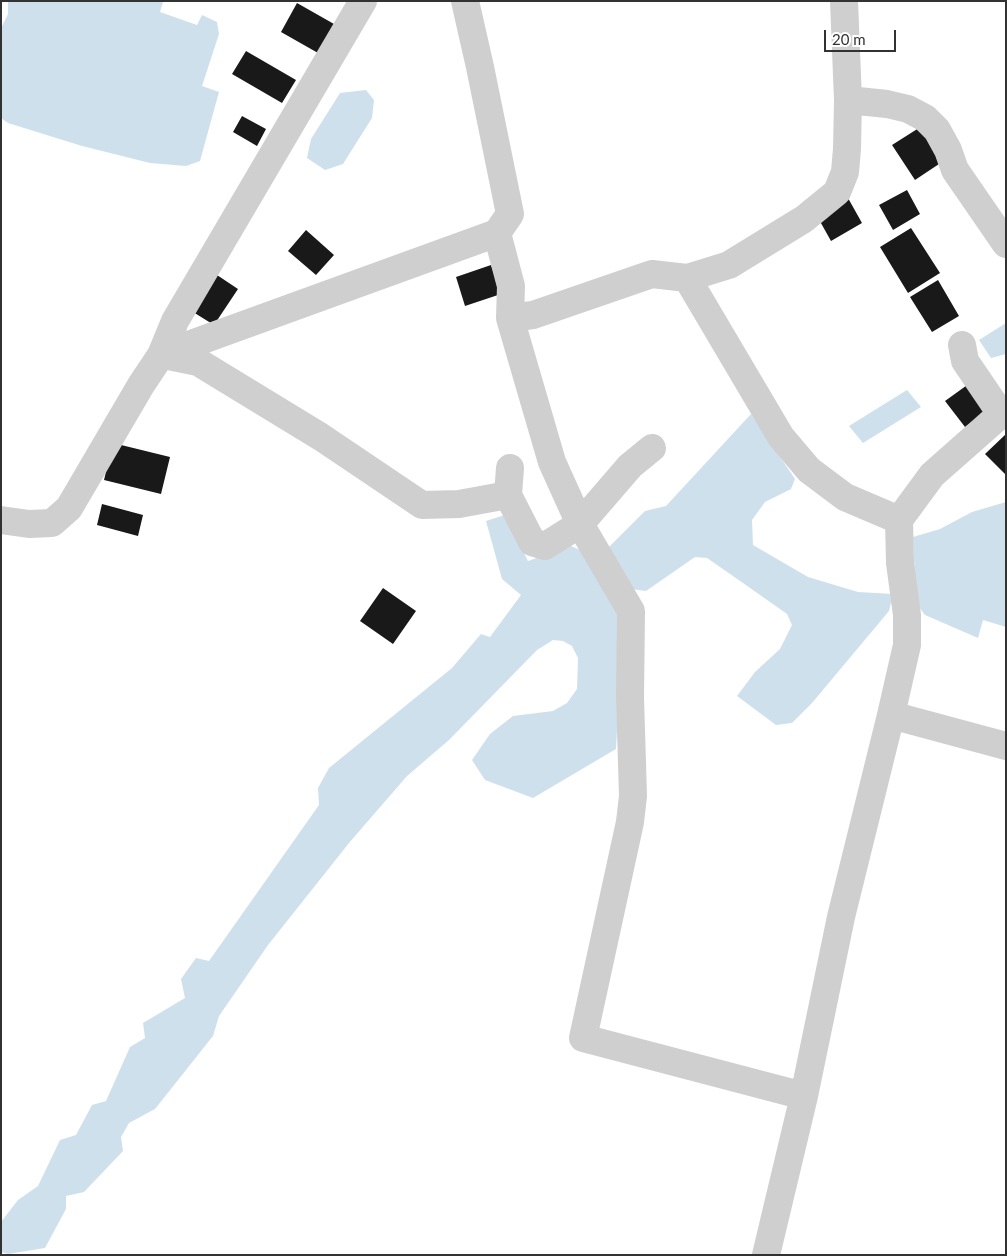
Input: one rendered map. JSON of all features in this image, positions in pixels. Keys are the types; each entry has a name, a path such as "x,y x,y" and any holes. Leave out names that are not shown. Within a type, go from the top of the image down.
{"street":[{"path":"1,520 30,524 52,523 69,508 140,385 161,355 175,321 363,1"},
{"path":"161,355 497,233 510,214 465,1"},
{"path":"510,318 533,315 652,274 687,278 730,265 804,219 837,192 845,172 847,149 848,100 844,1"},
{"path":"848,100 887,104 908,109 925,118 937,130 948,150 955,170 1006,244"},
{"path":"497,233 511,286 510,318 552,462 586,533 631,611 630,697 633,796 630,822 583,1038 804,1096"},
{"path":"687,278 780,437 810,470 845,497 899,520"},
{"path":"766,1255 804,1096 841,917 907,645 907,615 900,562 899,520 932,475 1001,414 965,362 962,345"},
{"path":"161,355 198,362 320,437 422,505 459,504 508,494"},
{"path":"510,468 508,494 532,542 545,546 586,533 630,466 652,448"},
{"path":"891,715 1006,746"}],"water":[{"path":"8,1 161,1 163,2 160,12 197,25 202,15 217,22 219,34 202,86 219,92 200,161 186,166 150,163 82,146 8,123 1,118 1,28 8,14"},
{"path":"366,90 374,100 372,118 343,164 325,170 307,158 311,139 340,93"},
{"path":"1006,323 1006,354 991,358 979,340"},
{"path":"907,390 921,407 863,443 849,426"},
{"path":"751,414 795,479 791,489 765,502 752,520 753,545 808,577 858,592 893,594 889,611 812,703 792,723 776,725 737,696 755,672 780,649 792,625 787,614 743,583 707,558 695,557 646,591 631,589 623,617 616,749 533,798 485,780 472,760 490,734 513,716 553,711 567,703 577,689 578,658 572,646 563,641 553,640 537,650 449,740 407,776 349,843 268,945 219,1016 213,1036 155,1109 129,1123 121,1137 123,1151 84,1192 66,1196 66,1209 45,1248 8,1254 1,1252 1,1222 18,1200 38,1186 60,1140 76,1135 92,1105 106,1101 130,1047 145,1038 143,1023 185,998 181,979 196,958 209,961 319,805 318,788 329,768 452,668 481,634 490,637 521,595 502,579 486,521 505,515 528,561 571,546 589,554 605,551 645,511 666,506"},
{"path":"1006,502 1006,627 983,620 978,638 925,615 916,603 913,537 940,529 972,512"}],"building":[{"path":"297,3 334,24 318,53 281,32"},
{"path":"246,51 296,80 282,103 232,74"},
{"path":"242,116 266,129 257,146 233,132"},
{"path":"922,126 945,160 915,180 892,145"},
{"path":"907,190 920,214 893,230 879,205"},
{"path":"848,198 862,223 831,241 817,216"},
{"path":"911,228 940,273 908,293 880,247"},
{"path":"306,230 334,255 316,275 288,251"},
{"path":"491,265 501,294 465,306 456,277"},
{"path":"217,275 238,289 214,325 193,312"},
{"path":"938,280 959,316 932,332 910,297"},
{"path":"970,383 989,409 965,427 945,401"},
{"path":"1006,434 1006,475 985,454"},
{"path":"113,443 170,457 161,494 104,480"},
{"path":"102,504 143,515 138,536 97,525"},
{"path":"383,588 416,611 393,644 360,621"}]}
